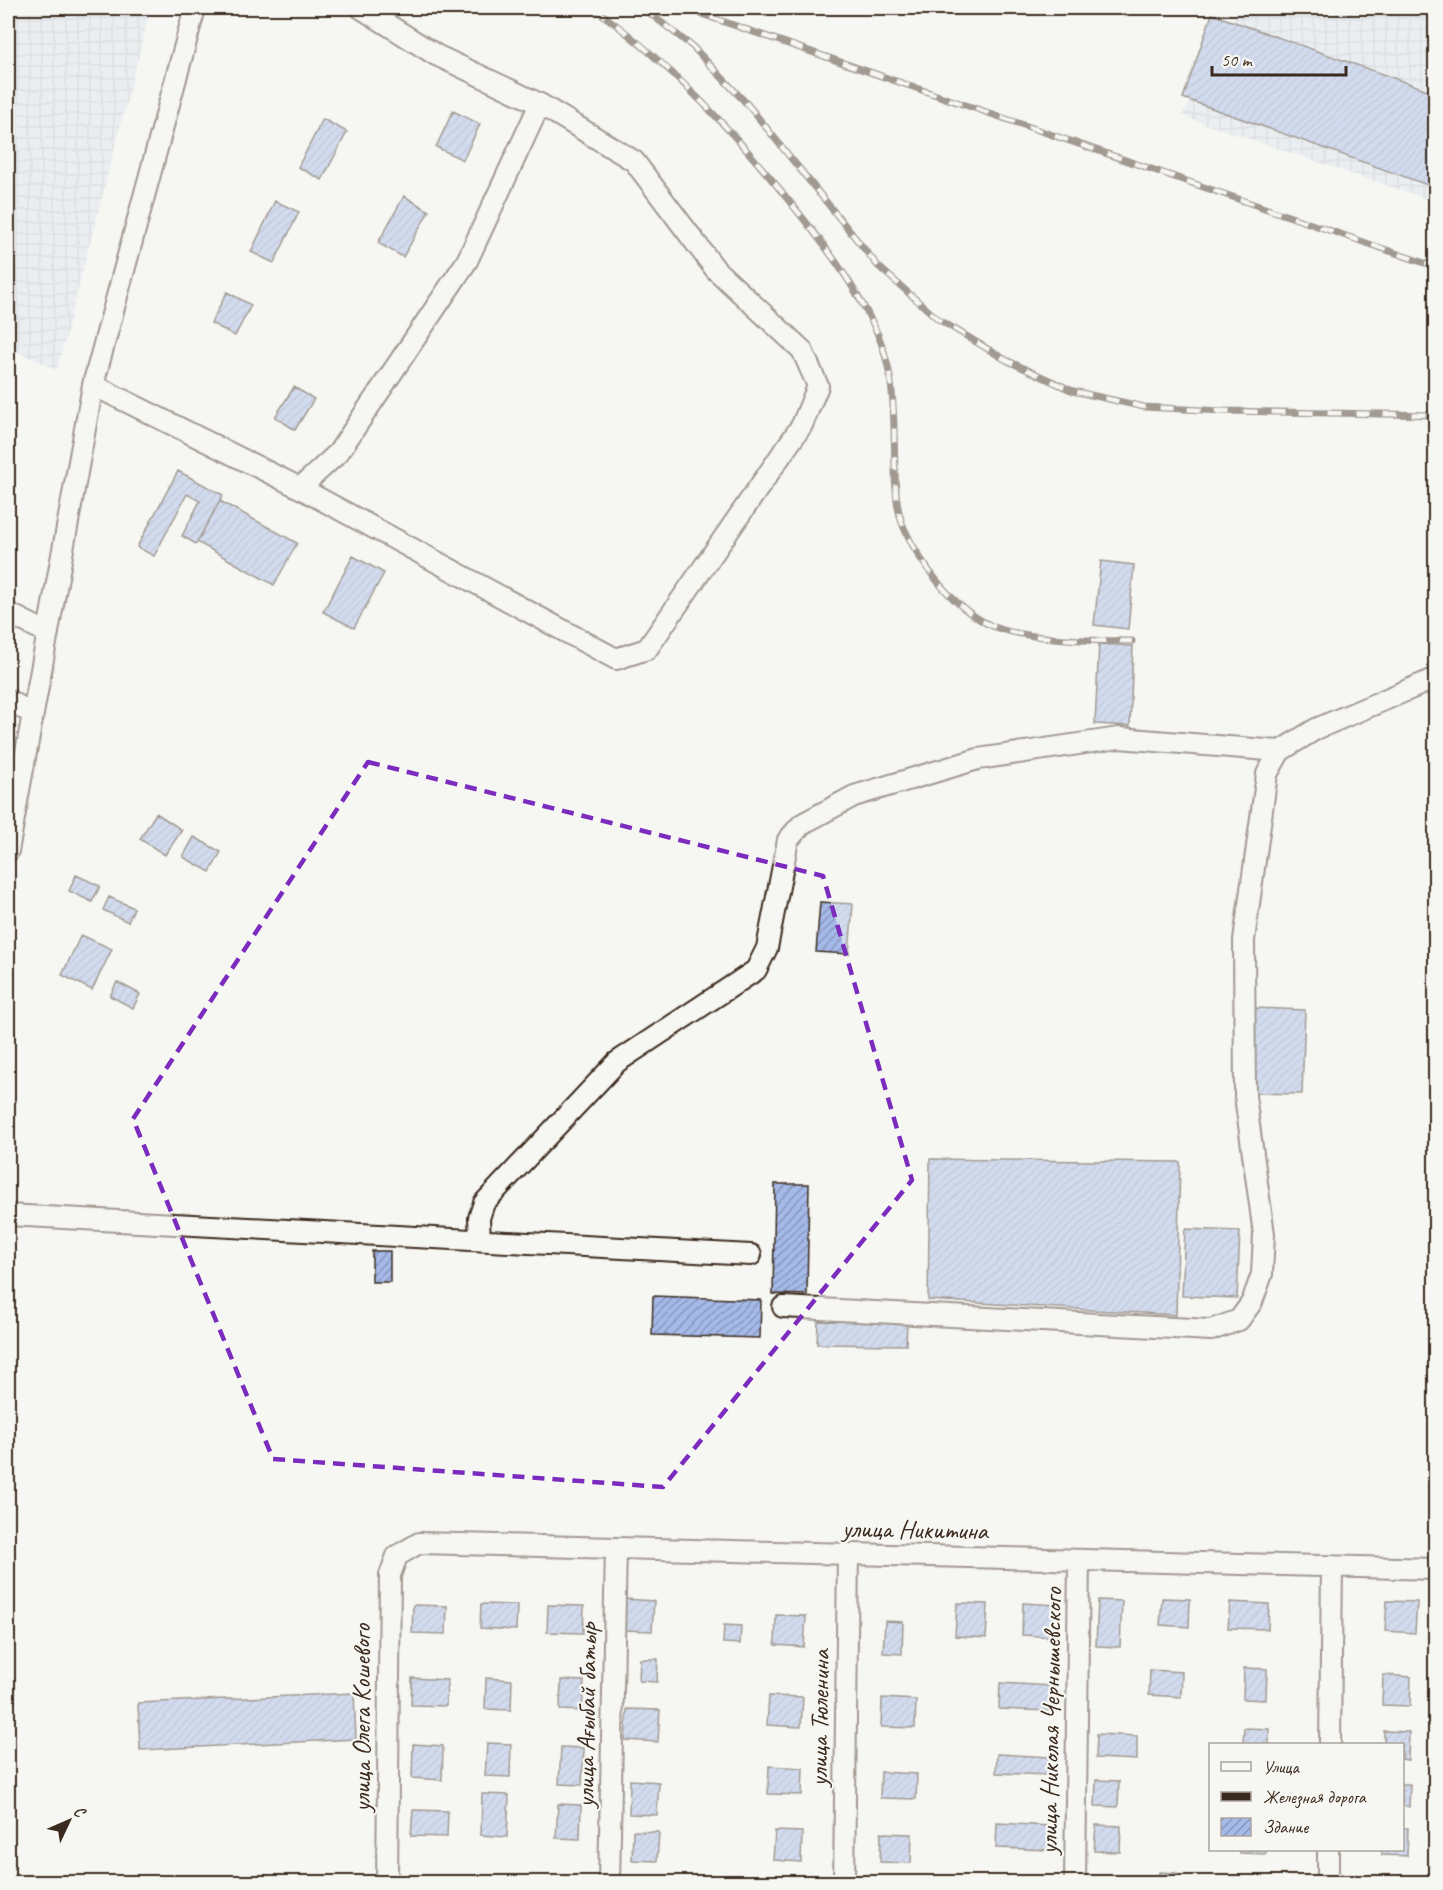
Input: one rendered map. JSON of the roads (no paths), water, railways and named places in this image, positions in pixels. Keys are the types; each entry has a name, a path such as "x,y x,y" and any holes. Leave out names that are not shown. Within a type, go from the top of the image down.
{"street":[{"path":"8,851 93,385 195,8"},
{"path":"93,385 300,488 616,659 647,649 802,425 818,386 802,350 716,270 634,161 540,104 436,55 361,8"},
{"path":"300,488 338,453 467,261 540,104"},
{"path":"8,613 48,633"},
{"path":"783,1307 1211,1330 1239,1320 1252,1302 1262,1274 1264,1234 1245,1096 1244,940 1267,774 1280,751 1316,729 1436,678"},
{"path":"8,700 33,714"},
{"path":"480,1240 479,1218 484,1203 617,1062 756,970 767,948 788,840 802,824 854,796 978,759 1119,738 1280,751"},
{"path":"8,1215 751,1255"},
{"name":"улица Никитина","path":"397,1556 419,1543 1436,1569"},
{"name":"улица Ағыбай батыр","path":"609,1882 616,1548"},
{"name":"улица Тюленина","path":"844,1882 848,1554"},
{"name":"улица Олега Кошевого","path":"387,1882 390,1575 397,1556"},
{"name":"улица Николая Чернышевского","path":"1076,1882 1079,1560"},
{"path":"1330,1743 1332,1566"},
{"path":"1328,1851 1328,1882"}],"railway":[{"path":"594,8 676,76 725,126 805,221 837,263 856,293 881,342 890,376 896,491 900,515 912,543 939,584 975,617 1001,629 1058,638 1132,641"},
{"path":"643,8 693,47 748,105 878,266 938,319 1006,360 1073,391 1144,407 1223,411 1436,415"},
{"path":"684,8 1436,267"}]}
